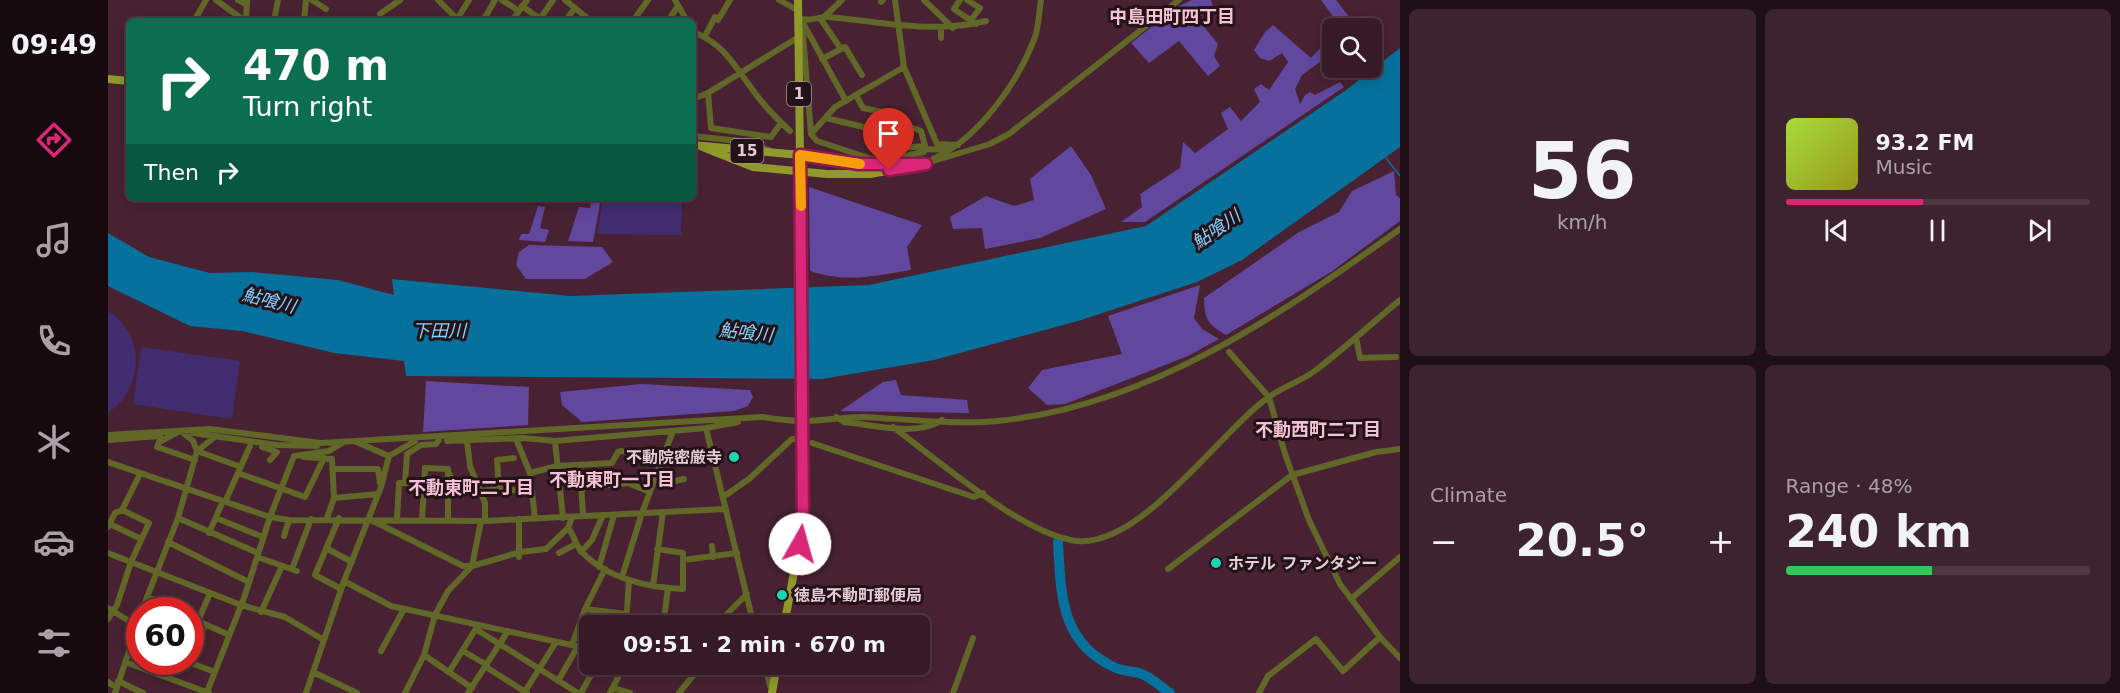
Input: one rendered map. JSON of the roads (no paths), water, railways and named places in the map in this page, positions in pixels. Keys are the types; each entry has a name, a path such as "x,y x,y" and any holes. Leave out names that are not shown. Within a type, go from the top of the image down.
{"main road":[{"name":"1","path":"786,615 803,524 798,0"},
{"name":"15","path":"696,145 753,167 827,174 870,174 926,164"},
{"name":"15","path":"696,145 800,157"},
{"path":"771,693 775,675"}],"street":[{"path":"196,18 206,0"},
{"path":"216,0 240,18"},
{"path":"238,0 247,2 243,18"},
{"path":"275,18 278,0"},
{"path":"304,18 306,0"},
{"path":"312,0 326,9"},
{"path":"380,14 400,0"},
{"path":"438,0 454,18"},
{"path":"457,18 469,0"},
{"path":"484,18 495,0"},
{"path":"502,0 523,6 538,18"},
{"path":"542,18 553,0"},
{"path":"565,0 588,18"},
{"path":"635,18 648,0"},
{"path":"705,36 715,17 718,20 730,0"},
{"path":"779,0 799,16 846,101"},
{"path":"822,18 842,0"},
{"path":"895,0 904,67 937,144 959,145"},
{"path":"924,0 953,27"},
{"path":"960,0 952,12 973,22"},
{"path":"967,0 981,7 973,22"},
{"path":"926,164 959,145 985,118 1025,60 1036,34 1041,0"},
{"path":"800,157 859,164 926,164 990,144 1009,134 1179,0"},
{"path":"670,18 678,2"},
{"path":"678,2 686,18"},
{"path":"567,18 575,8"},
{"path":"799,16 898,27 953,27 986,21"},
{"path":"799,16 811,134 817,141 882,163 924,153 925,147 921,131 883,117"},
{"path":"822,18 841,49"},
{"path":"941,27 941,38"},
{"path":"696,33 705,36 741,70 751,88 790,131"},
{"path":"696,98 708,93 741,70 797,38"},
{"path":"822,59 845,47 862,75"},
{"path":"811,134 826,118 828,112 904,67"},
{"path":"108,72 112,80"},
{"path":"708,93 711,128 771,138 781,123"},
{"path":"856,95 863,108 882,112 883,117 871,146 874,150 925,147 951,150"},
{"path":"826,118 876,130"},
{"path":"696,136 739,141 782,154"},
{"path":"108,440 210,429 284,440 344,442 762,417 803,421 835,417 997,421 1062,410 1125,390 1198,359 1248,332 1333,278 1400,230"},
{"path":"893,427 1031,525 1064,538 1091,541 1127,525 1168,496 1269,397 1314,371 1400,300"},
{"path":"1356,338 1360,358 1396,357"},
{"path":"1229,352 1269,397 1292,475 1327,560 1351,599 1380,637 1400,658"},
{"path":"430,438 439,441 516,439 555,441 706,428 762,417"},
{"path":"835,417 844,422 915,429 933,426 943,420"},
{"path":"706,428 752,615"},
{"path":"622,577 642,513 673,430"},
{"path":"147,597 177,518 197,451 193,441 178,432"},
{"path":"178,432 159,442 157,447 195,460"},
{"path":"108,435 178,432 277,445 331,446 344,442"},
{"path":"197,451 216,436"},
{"path":"306,693 344,581 381,487 389,456 418,439"},
{"path":"516,439 530,473 535,519"},
{"path":"723,497 748,479 792,439 799,439"},
{"path":"238,440 250,446 262,447 277,445 284,440"},
{"path":"353,441 389,456"},
{"path":"405,483 407,454 421,445 436,444 439,441"},
{"path":"405,693 424,655 435,615 448,591 472,566 485,503 470,466 467,441"},
{"path":"555,441 563,518"},
{"path":"294,456 329,451 344,442"},
{"path":"812,443 950,490 974,497 983,493"},
{"path":"209,533 250,446"},
{"path":"262,447 277,453 270,460"},
{"path":"1168,569 1292,475 1376,452 1400,449"},
{"path":"197,451 305,497 324,458"},
{"path":"530,473 557,466 612,463 618,452 622,451 660,463"},
{"path":"294,456 332,459 334,498 327,518"},
{"path":"116,687 125,662 208,692 294,456"},
{"path":"499,489 497,460 514,458"},
{"path":"108,462 270,517 289,520 339,518 483,521 726,509"},
{"path":"580,466 583,516"},
{"path":"422,520 425,468 448,469"},
{"path":"333,469 378,469 381,487"},
{"path":"448,469 458,491"},
{"path":"448,469 448,520"},
{"path":"122,510 140,474"},
{"path":"655,476 670,482 684,479"},
{"path":"397,519 399,483 424,483"},
{"path":"583,488 628,483 650,492"},
{"path":"481,491 499,489 532,492"},
{"path":"334,498 378,494"},
{"path":"108,618 149,523 122,510 111,512 109,526 141,539"},
{"path":"652,586 663,512"},
{"path":"581,552 592,540 603,515"},
{"path":"583,615 602,568 614,515"},
{"path":"369,519 463,566 472,566 546,549 568,528 572,517"},
{"path":"177,518 294,570 311,519"},
{"path":"216,518 263,537"},
{"path":"339,518 315,575 341,590"},
{"path":"519,519 520,554"},
{"path":"284,536 289,520"},
{"path":"568,528 574,534 581,552 602,568 629,580 652,586 683,589 683,553 657,549"},
{"path":"168,542 249,582"},
{"path":"559,553 576,544"},
{"path":"712,546 713,557"},
{"path":"326,548 352,562"},
{"path":"108,553 241,605 285,617 324,640"},
{"path":"683,560 737,553"},
{"path":"1351,599 1400,558"},
{"path":"261,612 282,566"},
{"path":"585,609 627,614 629,580"},
{"path":"344,581 391,606 477,627 508,631 579,647"},
{"path":"664,615 668,588"},
{"path":"204,607 210,593"},
{"path":"726,615 747,594"},
{"path":"111,609 126,619"},
{"path":"381,651 404,609"},
{"path":"204,628 205,624 230,635"},
{"path":"477,627 500,645 579,693 590,675"},
{"path":"449,672 477,627"},
{"path":"558,681 575,646 579,627"},
{"path":"424,655 472,691 508,631"},
{"path":"1259,693 1268,676 1316,639 1343,671 1380,637"},
{"path":"953,693 974,638"},
{"path":"463,651 526,692 556,642"},
{"path":"204,668 214,672"},
{"path":"313,672 357,693"},
{"path":"619,675 611,691 630,693"},
{"path":"679,693 694,675"},
{"path":"767,675 771,693"},
{"path":"108,682 116,687 142,693"}],"water":[{"name":"下田川","path":"1400,48 1400,147 1242,260 1197,282 1078,321 934,360 822,379 406,376 404,361 334,353 242,331 190,326 108,286 108,233 149,257 210,273 252,272 338,280 394,295 392,279 571,296 869,285 1146,226 1361,78 1382,78 1382,62"}],"waterway":[{"path":"1386,158 1400,176"},
{"path":"1058,542 1060,581 1067,616 1084,645 1098,658 1116,668 1143,674 1170,693"}],"place":[{"name":"不動院密厳寺","path":"734,457"},
{"name":"ホテル ファンタジー","path":"1216,563"},
{"name":"徳島不動町郵便局","path":"782,595"}],"district":[{"name":"中島田町四丁目","path":"1172,16"},
{"name":"不動西町二丁目","path":"1318,429"},
{"name":"不動東町一丁目","path":"612,479"},
{"name":"不動東町二丁目","path":"471,487"}],"water label":[{"name":"鮎喰川","path":"1216,229"},
{"name":"鮎喰川","path":"269,300"},
{"name":"鮎喰川","path":"746,332"}]}
